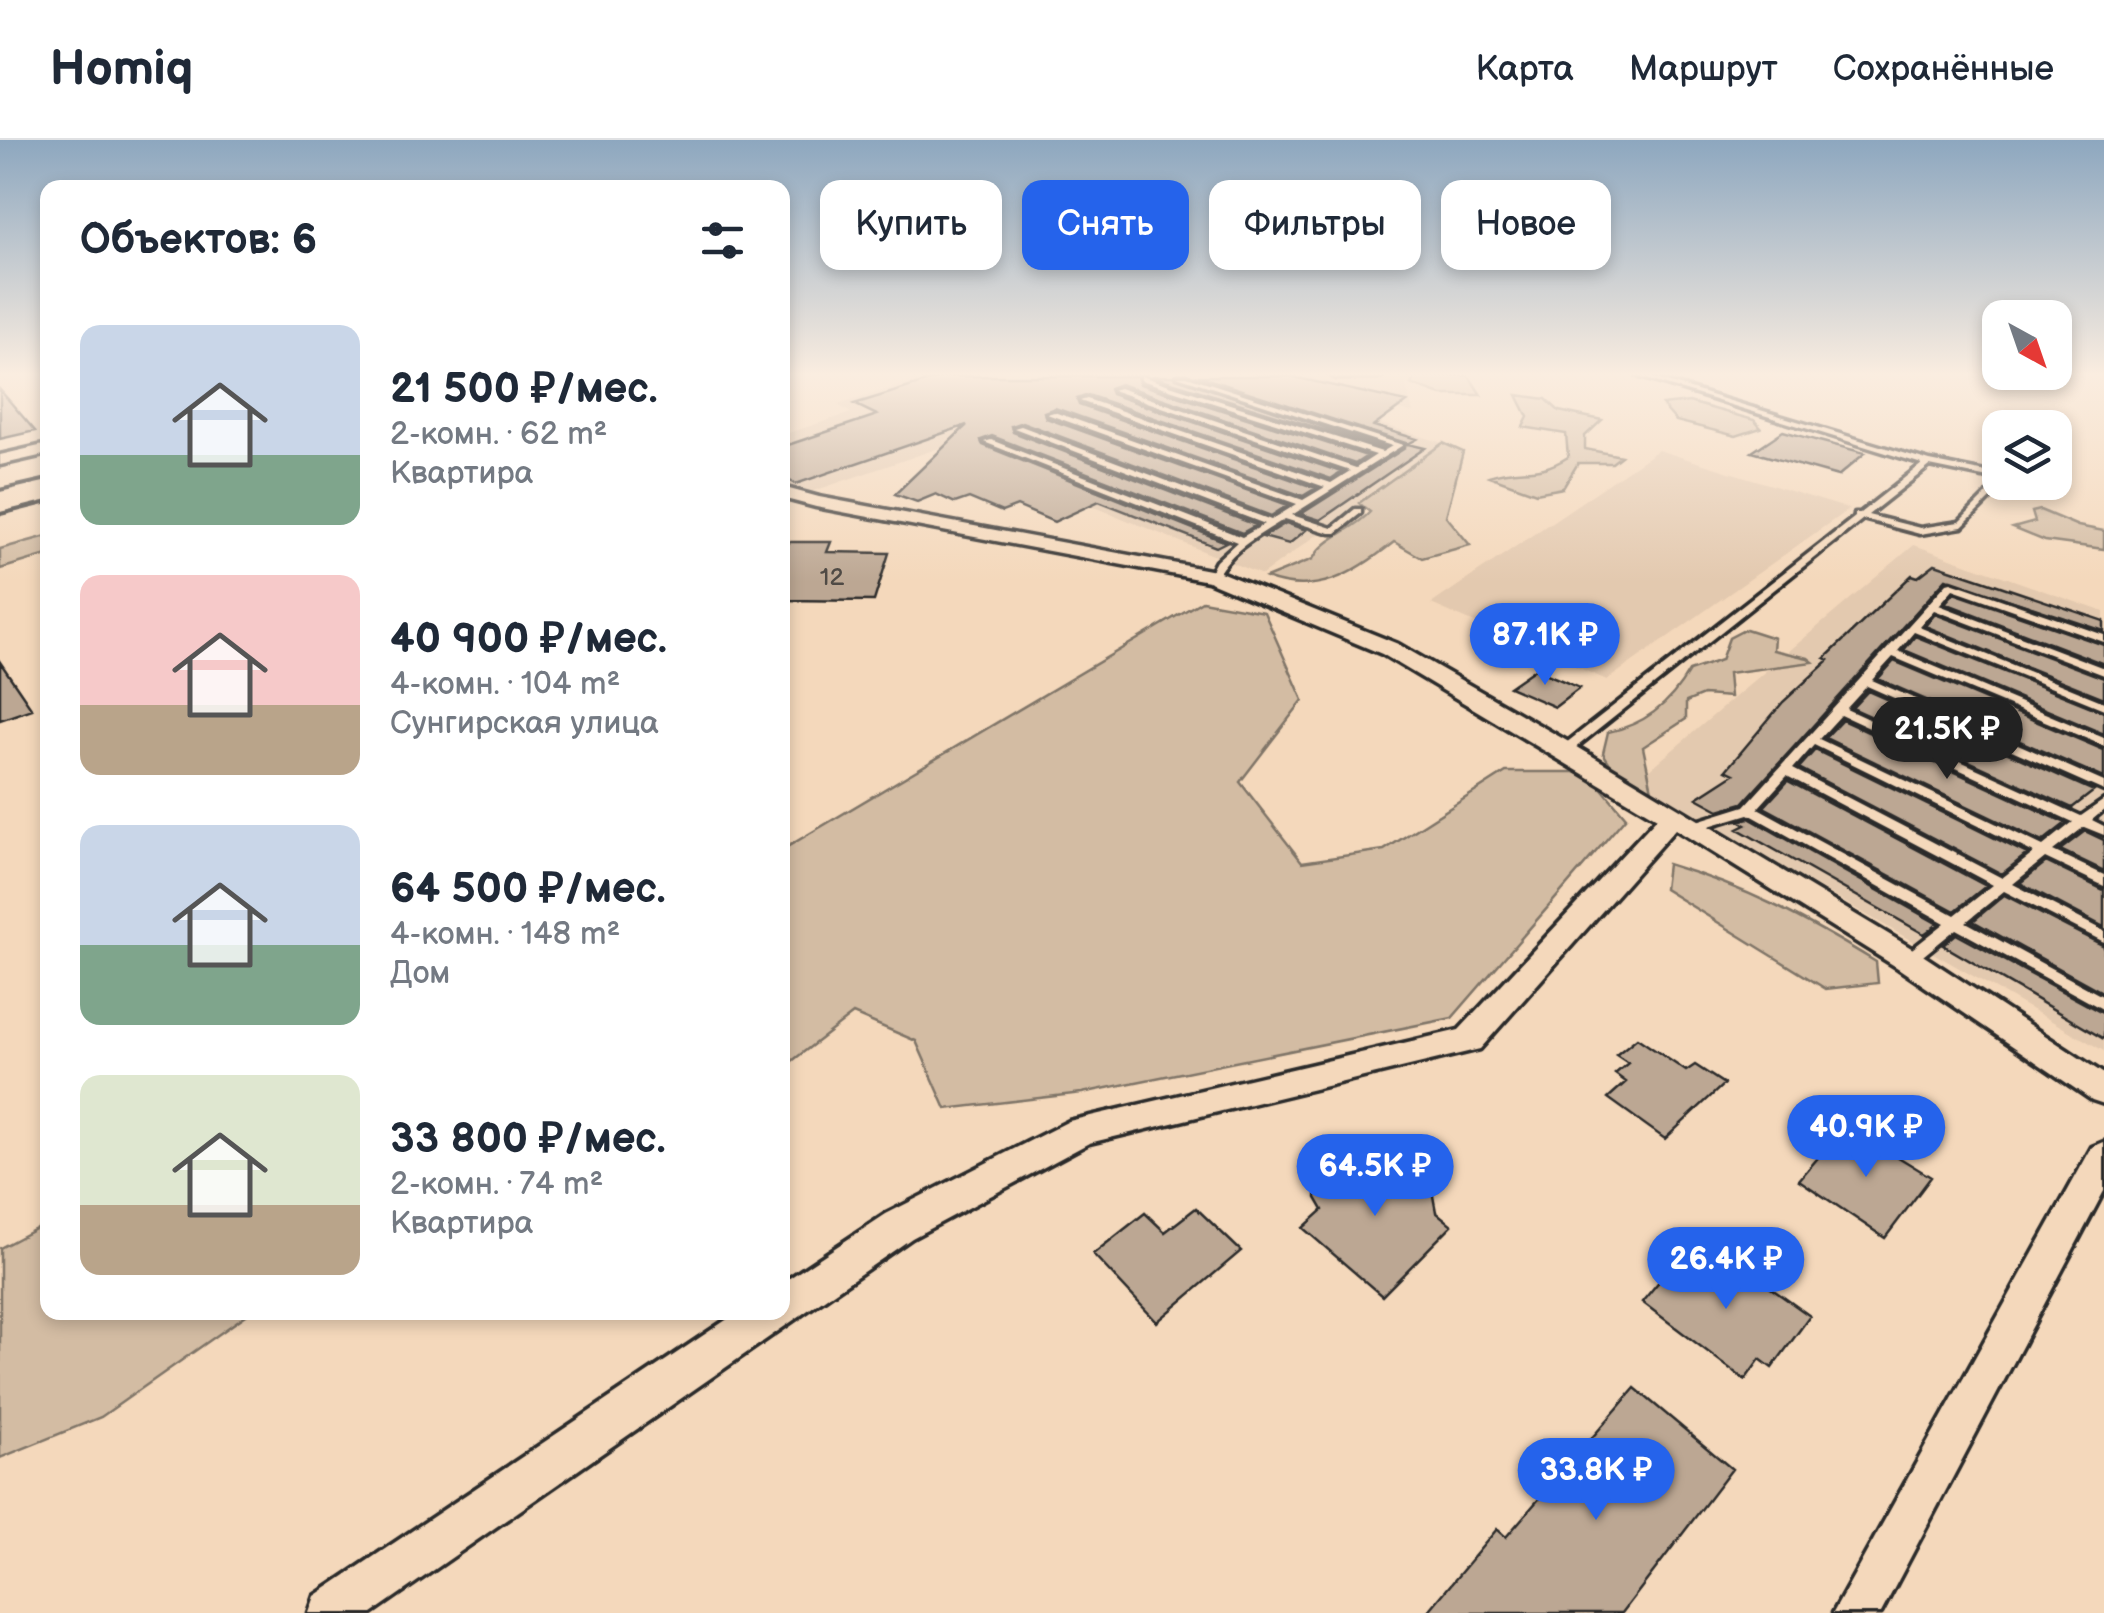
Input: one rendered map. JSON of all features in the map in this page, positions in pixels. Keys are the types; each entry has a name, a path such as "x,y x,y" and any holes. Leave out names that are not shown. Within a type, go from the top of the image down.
{"highway":[{"path":"0,494 40,484"},
{"path":"0,502 40,492"}],"street":[{"path":"0,460 40,450"},
{"path":"790,494 1213,576 1390,650 1565,750 1908,960 2104,1090"},
{"path":"790,1300 899,1226 1081,1130 1469,1040 1680,823"},
{"path":"1856,1613 2095,1171"},
{"path":"332,1613 760,1320"}],"lane":[{"path":"995,445 1243,541"},
{"path":"1063,445 1274,524"},
{"path":"1138,445 1306,504"},
{"path":"1211,445 1333,487"},
{"path":"1280,445 1358,471"},
{"path":"1351,445 1383,455"},
{"path":"1213,576 1220,562 1243,541 1398,445"},
{"path":"1858,515 1920,531 1962,524 1998,487 1996,477 1868,445"},
{"path":"1565,750 1928,463"},
{"path":"1320,540 1358,511"},
{"path":"1286,516 1333,531"},
{"path":"1680,823 1750,809 1951,585 2104,639"},
{"path":"1932,606 2104,672"},
{"path":"1913,628 2104,706"},
{"path":"1892,652 2104,742"},
{"path":"1865,681 2104,787"},
{"path":"1839,710 2104,831"},
{"path":"1812,740 2104,881"},
{"path":"1785,770 2104,937"},
{"path":"1908,960 2104,804"},
{"path":"1750,809 2104,1004"}],"shaded area":[{"path":"790,445 1441,445 1262,575 945,446 808,493 790,489"},
{"path":"1441,445 1447,445 1463,452 1446,516 1470,545 1422,558 1394,542 1334,579 1301,585 1266,578 1313,559 1324,545 1370,512 1359,503"},
{"path":"1567,445 1585,445 1585,449 1621,456 1612,463 1578,463 1563,488 1536,493 1489,476 1547,467 1568,457"},
{"path":"1658,450 1849,509 1607,680 1431,604"},
{"path":"2040,510 2078,526 2104,531 2104,549 2045,541 2013,528 2035,522 2032,512"},
{"path":"40,538 40,557 0,569 0,549"},
{"path":"1914,545 2104,612 2104,1051 1635,782"},
{"path":"1202,601 1264,612 1303,700 1240,782 1302,862 1384,850 1506,772 1588,772 1626,817 1452,1018 1082,1093 946,1109 916,1041 853,1014 790,1063 790,845"},
{"path":"1746,629 1774,638 1773,650 1813,662 1728,673 1730,697 1703,695 1686,702 1686,719 1643,747 1652,790 1612,767 1603,753 1608,732 1655,711 1689,671 1721,660 1729,638"},
{"path":"1667,864 1750,894 1824,932 1876,962 1878,983 1826,989 1664,889"},
{"path":"40,1227 40,1320 239,1320 101,1417 0,1458 0,1248"}],"building":[{"path":"790,445 910,445 796,484 790,481"},
{"path":"946,445 983,445 1226,542 1216,547 1099,501 1054,522 1017,506 1002,512 969,498 955,503 936,494 917,502 895,494"},
{"path":"1015,445 1046,445 1256,525 1242,533"},
{"path":"1082,445 1120,445 1288,505 1271,516"},
{"path":"1159,445 1192,445 1316,488 1303,496"},
{"path":"1232,445 1261,445 1341,472 1331,479"},
{"path":"1298,445 1331,445 1367,456 1355,464"},
{"path":"1411,445 1425,448 1320,520 1301,514"},
{"path":"1763,445 1834,445 1865,453 1838,476 1752,452"},
{"path":"1286,523 1306,530 1289,544 1263,537"},
{"path":"790,542 831,542 827,552 889,553 874,601 790,600"},
{"path":"1935,564 2104,621 2104,631 1946,579 1743,803 1719,810 1697,798 1734,774 1726,770 1783,702 1829,660 1825,658 1912,575 1918,577"},
{"path":"1954,593 2104,645 2104,664 1945,603"},
{"path":"1935,614 2104,678 2104,698 1925,626"},
{"path":"1915,636 2104,712 2104,734 1904,650"},
{"path":"1894,661 2104,750 2104,778 1878,679"},
{"path":"0,662 32,709 0,720"},
{"path":"1535,669 1580,688 1555,707 1509,687"},
{"path":"1868,691 2094,791 2072,808 1852,708"},
{"path":"1842,720 2066,823 2042,842 1825,738"},
{"path":"1815,750 2027,854 2002,874 1799,768"},
{"path":"1788,781 1986,886 1955,911 1764,807"},
{"path":"1749,818 1938,924 1924,934 1738,829 1746,825 1739,821"},
{"path":"2085,831 2104,840 2104,871 2060,850"},
{"path":"2046,862 2104,890 2104,927 2020,883"},
{"path":"2004,895 2104,946 2104,993 1973,921"},
{"path":"1956,934 2104,1014 2104,1039 1943,945"},
{"path":"1637,1038 1686,1071 1695,1065 1724,1084 1665,1139 1608,1098 1626,1082 1615,1074 1628,1063 1616,1055"},
{"path":"1846,1125 1931,1177 1885,1238 1799,1180"},
{"path":"1345,1157 1375,1162 1388,1171 1416,1173 1431,1185 1436,1212 1452,1225 1382,1296 1303,1228 1323,1210 1316,1198 1317,1175 1333,1160"},
{"path":"1196,1208 1241,1251 1157,1322 1093,1254 1145,1213 1165,1232"},
{"path":"1690,1244 1730,1273 1737,1264 1810,1316 1772,1368 1760,1359 1745,1380 1642,1302"},
{"path":"1635,1388 1732,1469 1622,1613 1427,1613 1497,1529 1506,1537"}]}
